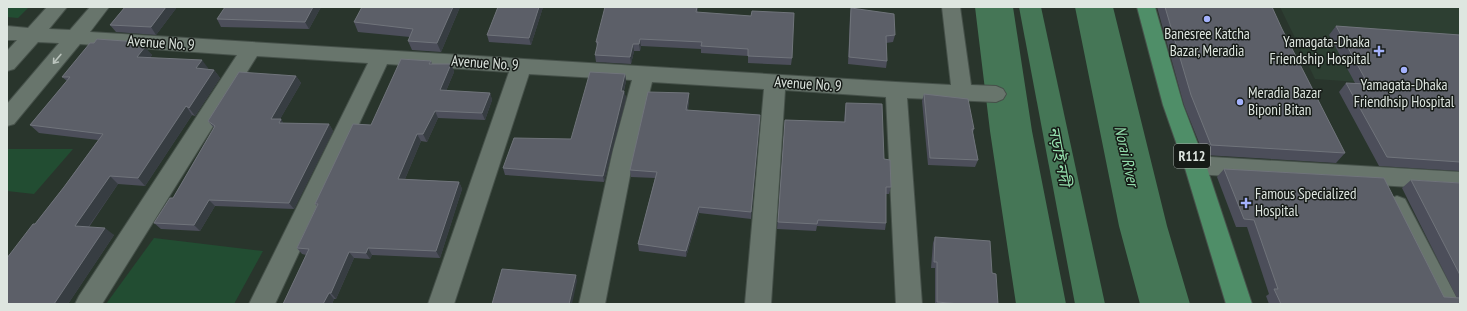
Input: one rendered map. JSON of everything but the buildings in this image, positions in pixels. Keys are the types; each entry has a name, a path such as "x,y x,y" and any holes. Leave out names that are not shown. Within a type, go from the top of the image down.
{"main road":[{"name":"R112","path":"1146,7 1173,105 1195,165 1238,304"}],"street":[{"path":"7,64 58,7"},
{"path":"7,118 100,7"},
{"path":"951,7 962,92"},
{"name":"Avenue No. 9","path":"7,33 896,90 996,94"},
{"path":"88,304 251,49"},
{"path":"262,304 381,57"},
{"path":"441,304 521,66"},
{"path":"592,304 624,150 644,74"},
{"path":"758,304 775,82"},
{"path":"896,90 909,304"},
{"path":"1195,165 1460,181"},
{"path":"1383,177 1448,304"}],"shaded area":[{"name":"Yamagata-Dhaka Friendship Hospital","path":"1280,7 1460,7 1460,89 1315,79"}],"green space":[{"path":"7,7 29,7 18,18 7,17"},
{"path":"8,149 73,149 34,194 7,191"},
{"path":"154,238 263,251 234,304 106,304"}],"waterway":[{"name":"Norai River","path":"994,7 1011,131 1041,304"},
{"name":"নড়াই নদী","path":"1030,7 1090,304"},
{"name":"Norai River","path":"1094,7 1143,226 1165,304"}],"place":[{"name":"Banesree Katcha Bazar, Meradia","path":"1207,19"},
{"name":"Yamagata-Dhaka Friendship Hospital","path":"1379,51"},
{"name":"Yamagata-Dhaka Friendhsip Hospital","path":"1404,70"},
{"name":"Meradia Bazar Biponi Bitan","path":"1240,102"},
{"name":"Famous Specialized Hospital","path":"1246,203"}]}
